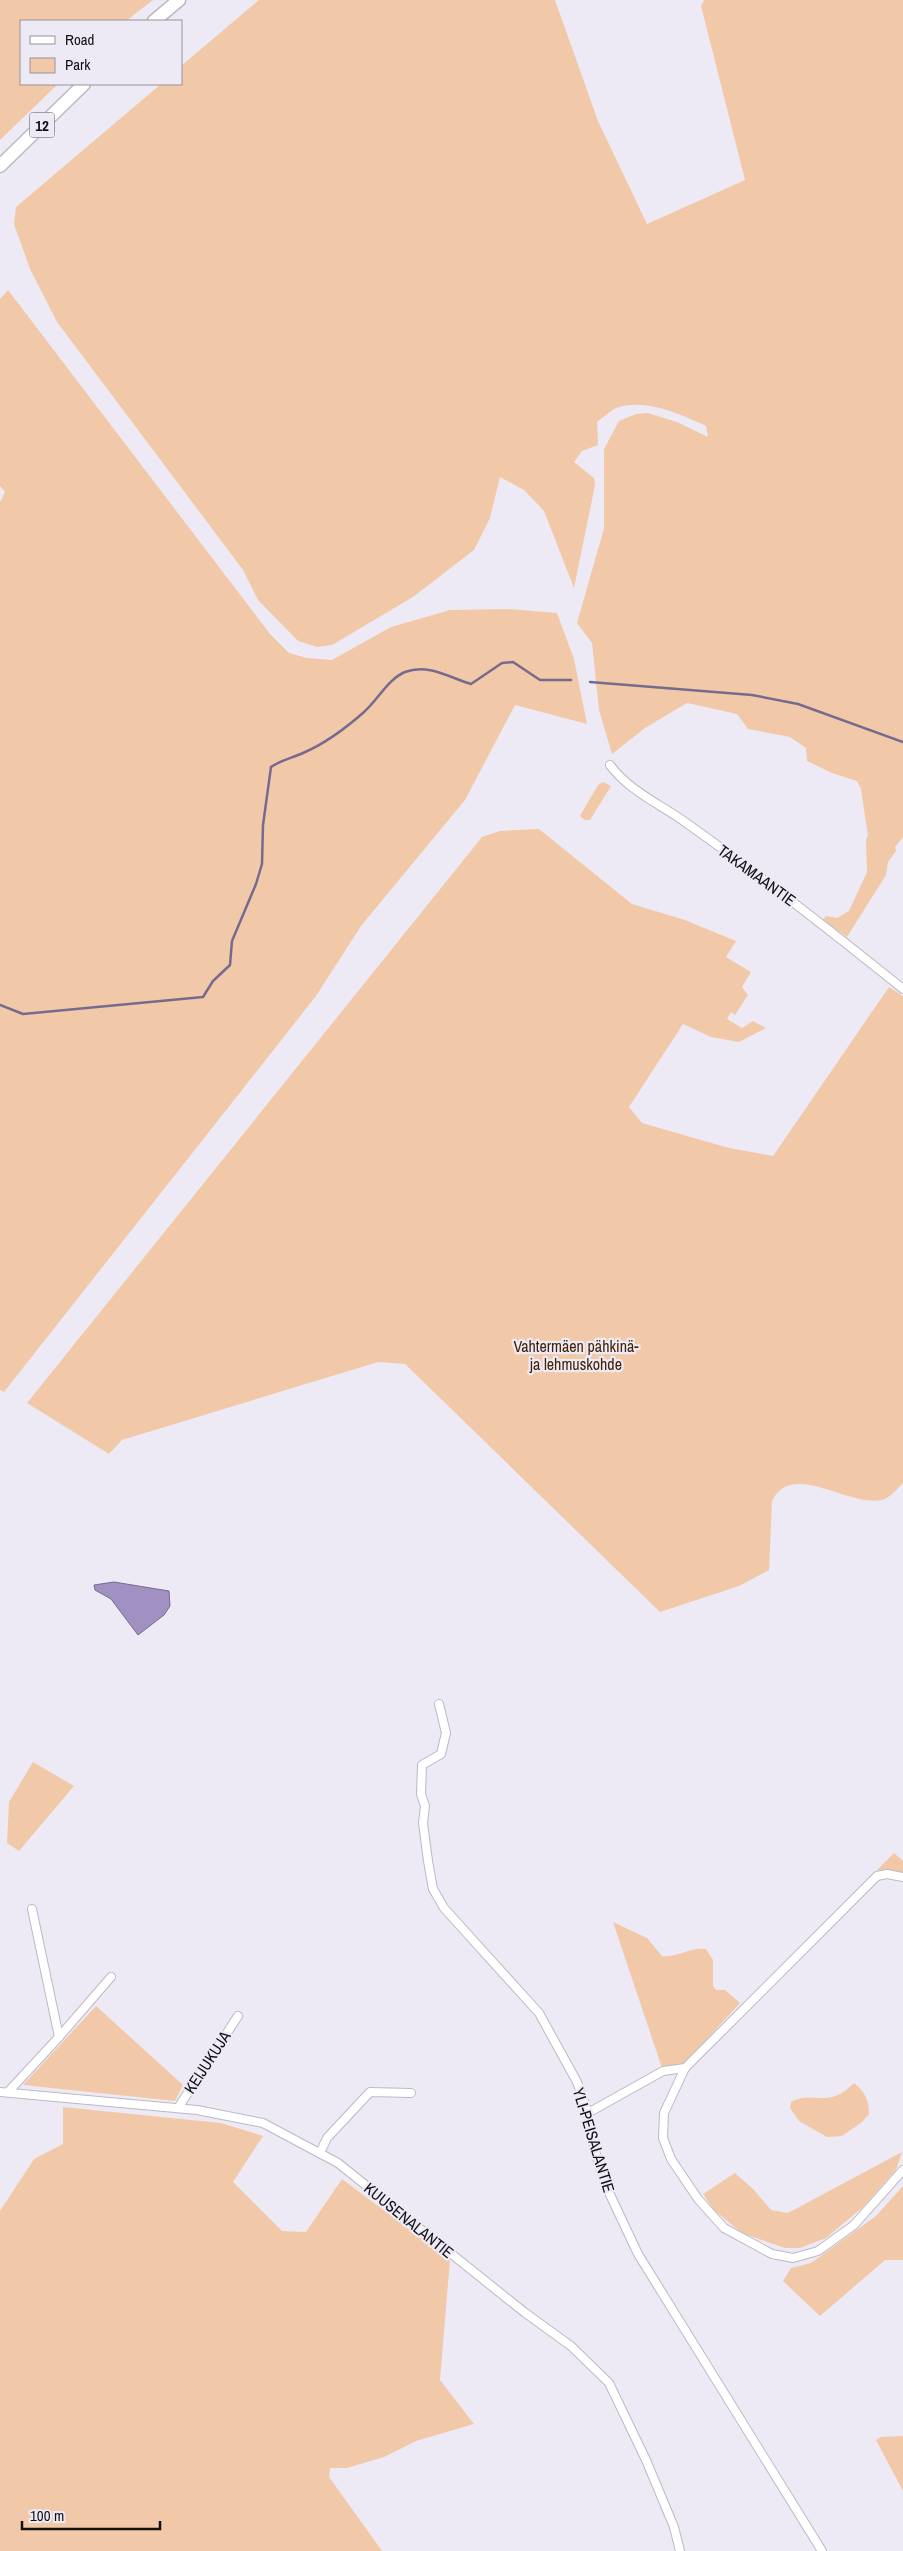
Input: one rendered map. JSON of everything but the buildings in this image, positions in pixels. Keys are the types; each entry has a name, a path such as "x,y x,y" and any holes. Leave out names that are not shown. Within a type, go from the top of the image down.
{"highway":[{"path":"155,20 179,0"},
{"name":"12","path":"0,166 83,85"}],"street":[{"name":"TAKAMAANTIE","path":"610,766 623,782 686,822 804,909 903,990"},
{"name":"YLI-PEISALANTIE","path":"438,1704 446,1733 441,1754 422,1765 421,1781 424,1806 423,1823 433,1889 444,1908 539,2013 577,2082 588,2113 605,2184 638,2254 822,2551"},
{"path":"903,1877 888,1874 877,1876 685,2068 664,2113 663,2138 671,2159 698,2199 724,2228 772,2254 793,2258 818,2251 854,2225 903,2170"},
{"path":"32,1909 59,2037"},
{"path":"9,2091 111,1977"},
{"name":"KEIJUKUJA","path":"178,2108 238,2016"},
{"path":"588,2113 664,2071 685,2068"},
{"name":"KUUSENALANTIE","path":"0,2092 9,2091 178,2108 264,2122 338,2163 524,2312 571,2346 609,2382 646,2460 674,2527 680,2551"},
{"path":"320,2153 328,2138 370,2092 411,2093"}],"green space":[{"path":"0,0 153,0 127,20 20,20 20,85 57,85 0,140"},
{"path":"259,0 555,0 598,121 647,224 745,180 701,6 704,0 903,0 903,837 895,847 896,851 888,862 886,875 847,937 823,920 826,916 837,918 849,911 867,872 866,839 868,836 861,789 857,781 832,773 807,761 806,748 790,737 748,729 737,714 687,703 645,728 612,754 599,710 592,643 577,623 604,528 604,449 619,421 636,414 648,413 677,422 708,437 706,426 662,409 639,405 627,405 616,408 597,422 598,445 582,451 574,462 594,478 595,485 574,588 544,511 524,490 500,477 490,518 474,550 413,597 332,645 317,647 298,641 258,600 243,570 57,322 30,269 14,224 16,207 160,85 182,85 182,65"},
{"path":"8,290 270,634 289,653 307,658 332,660 391,627 450,610 509,609 557,613 574,659 587,724 515,705 465,800 361,926 316,996 4,1392 0,1390 0,502 5,492 0,486 0,299"},
{"path":"603,782 611,786 590,820 585,820 580,816 598,785"},
{"name":"Vahtermäen pähkinä- ja lehmuskohde","path":"539,829 632,904 685,920 736,941 726,957 751,972 742,987 748,995 735,1015 731,1012 727,1019 742,1028 753,1021 766,1028 739,1042 711,1037 683,1024 629,1107 642,1123 729,1148 773,1156 889,987 903,996 903,1483 891,1495 882,1500 868,1500 806,1485 793,1485 781,1489 772,1501 769,1570 739,1586 660,1612 405,1364 378,1362 122,1440 109,1454 27,1403 482,837 500,831"},
{"path":"33,1762 74,1786 19,1851 7,1843 9,1802"},
{"path":"894,1853 903,1861 903,1875 877,1870"},
{"path":"613,1922 647,1938 662,1956 706,1949 713,1960 713,1986 716,1990 725,1990 740,2003 685,2063 662,2068"},
{"path":"96,2006 183,2085 175,2101 23,2085"},
{"path":"854,2083 866,2097 869,2114 862,2122 842,2136 827,2137 799,2121 790,2108 791,2102 806,2097 828,2098 836,2096"},
{"path":"63,2107 221,2123 263,2136 233,2182 282,2231 306,2232 342,2179 450,2260 440,2380 474,2424 416,2441 384,2457 347,2468 330,2468 329,2477 382,2551 0,2551 0,2211 34,2159 63,2144"},
{"path":"902,2152 896,2170 863,2207 826,2238 800,2248 785,2248 742,2233 714,2210 703,2194 735,2173 754,2190 771,2210 788,2213"},
{"path":"903,2186 903,2260 885,2260 820,2316 783,2281 791,2268 811,2263 876,2216"},
{"path":"903,2436 903,2491 876,2440 881,2437"}],"shaded area":[{"path":"114,1582 169,1591 170,1606 164,1615 138,1635 111,1599 95,1590 94,1585"}],"waterway":[{"path":"0,1005 23,1014 203,997 213,981 230,965 232,941 256,884 262,864 263,825 271,767 299,755 335,735 364,712 393,680 405,672 422,669 431,670 471,684 502,663 513,662 540,680 571,680"},
{"path":"590,682 752,695 798,704 903,742"}]}
